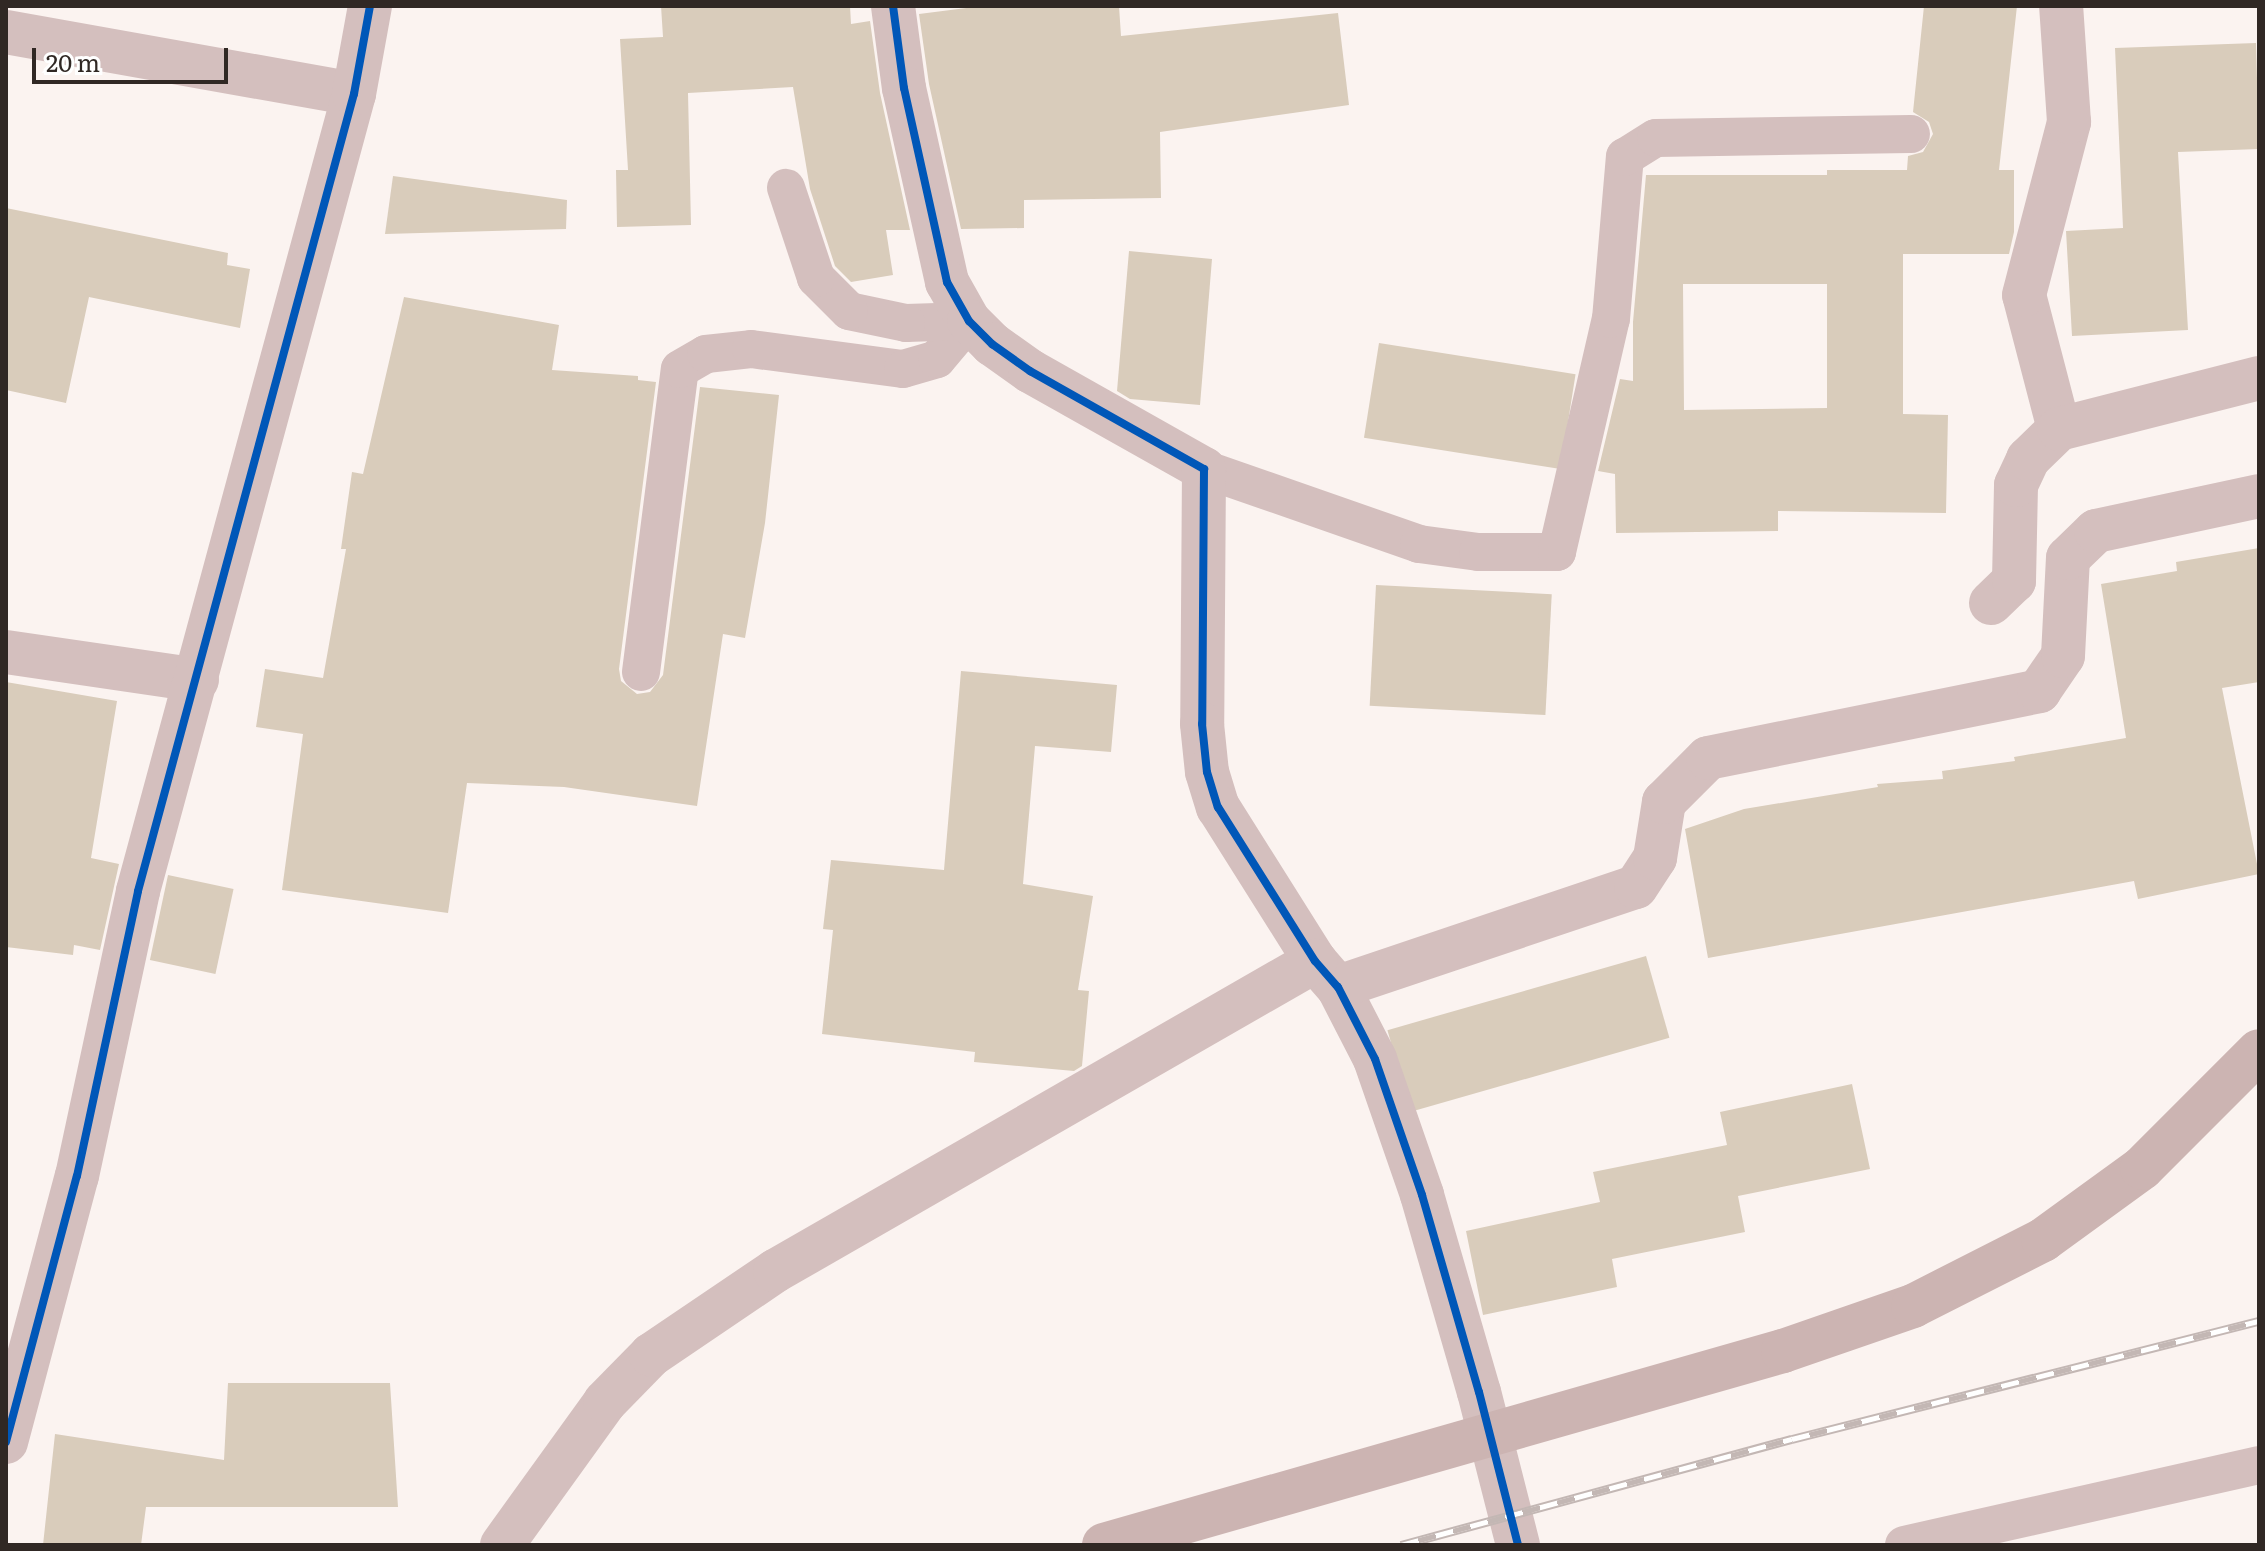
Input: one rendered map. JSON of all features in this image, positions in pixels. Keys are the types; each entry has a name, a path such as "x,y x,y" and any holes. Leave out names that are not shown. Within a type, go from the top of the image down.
{"street":[{"path":"6,1442 21,1326 77,1176 138,891 354,94 370,6"},
{"path":"893,6 904,88 947,282 969,321 992,344 1030,371 1204,469 1202,724 1207,772 1218,807 1326,974 1375,1059 1422,1195 1518,1545"},
{"path":"2059,429 2024,295 2069,122 2061,6"},
{"path":"6,32 354,94"},
{"path":"1991,603 2014,581 2016,485 2028,459 2059,429 2259,378"},
{"path":"502,1545 605,1402 651,1355 775,1271 1326,974 1636,887 1655,858 1664,802 1708,758 2039,691 2063,656 2068,558 2096,531 2259,496"},
{"path":"6,652 197,680"},
{"path":"1104,1545 1783,1351 1913,1306 2043,1240 2129,1177 2259,1051"}],"lane":[{"path":"1204,469 1419,544 1478,552 1557,552 1611,319 1625,157 1656,138 1911,134"},
{"path":"786,188 816,278 849,311 906,323 969,321"},
{"path":"641,672 680,369 706,354 751,349 903,369 937,359 969,321"},
{"path":"1904,1545 2259,1465"}],"building":[{"path":"661,6 850,6 851,24 870,21 880,93 910,230 886,230 893,275 851,282 835,266 810,189 793,87 688,93 691,225 617,227 616,170 628,170 620,39 663,37"},
{"path":"982,6 1119,6 1121,36 1338,13 1349,105 1160,132 1161,198 1024,200 1024,228 961,229 929,84 919,14"},
{"path":"1924,6 2017,6 1999,170 2014,170 2014,232 2009,254 1903,254 1903,414 1948,415 1946,513 1778,511 1778,531 1616,533 1615,474 1598,471 1620,379 1633,381 1633,322 1646,175 1827,175 1827,170 1907,170 1908,156 1923,152 1933,134 1929,122 1913,112","holes":["1683,284 1827,284 1827,408 1684,410"]},
{"path":"2256,43 2259,149 2178,152 2188,330 2072,336 2066,231 2123,228 2115,48"},
{"path":"393,176 567,200 566,229 385,234"},
{"path":"6,208 228,253 227,265 250,269 240,328 89,297 66,403 6,390"},
{"path":"1129,251 1212,259 1200,405 1130,399 1117,391"},
{"path":"404,297 559,325 552,370 638,376 638,380 656,382 619,669 621,681 637,694 650,692 663,675 700,387 779,395 765,523 745,638 723,634 697,806 564,787 467,783 448,913 282,890 303,734 256,727 265,669 323,678 346,549 341,549 352,472 363,474"},
{"path":"1379,343 1576,374 1561,469 1364,438"},
{"path":"2259,548 2259,682 2222,688 2259,874 2138,899 2134,881 1708,958 1685,829 1744,809 1878,787 1877,784 1943,779 1942,771 2015,761 2014,757 2126,738 2101,584 2177,571 2176,562"},
{"path":"1376,585 1552,594 1545,715 1370,706"},
{"path":"961,671 1117,685 1111,752 1035,746 1023,884 1093,896 1078,990 1089,991 1082,1066 1074,1071 974,1062 975,1052 822,1034 833,930 823,929 831,860 944,870"},
{"path":"6,682 117,701 91,858 119,864 100,950 74,945 73,955 6,947"},
{"path":"168,875 234,889 215,974 150,960"},
{"path":"1646,956 1669,1038 1411,1112 1387,1030"},
{"path":"1852,1084 1870,1169 1738,1196 1745,1232 1612,1259 1617,1287 1483,1315 1466,1231 1600,1202 1593,1172 1727,1145 1720,1112"},
{"path":"228,1383 390,1383 398,1507 146,1507 141,1545 43,1545 55,1434 224,1460"}],"railway":[{"path":"1401,1545 1792,1439 2259,1321"}],"cycle path":[{"path":"6,1442 77,1176 138,891 354,94 370,6"},
{"path":"893,6 904,88 947,282 969,321 992,344 1030,371 1204,469 1202,724 1207,772 1218,807 1315,961 1338,987 1375,1059 1422,1195 1479,1392 1518,1545"}]}
